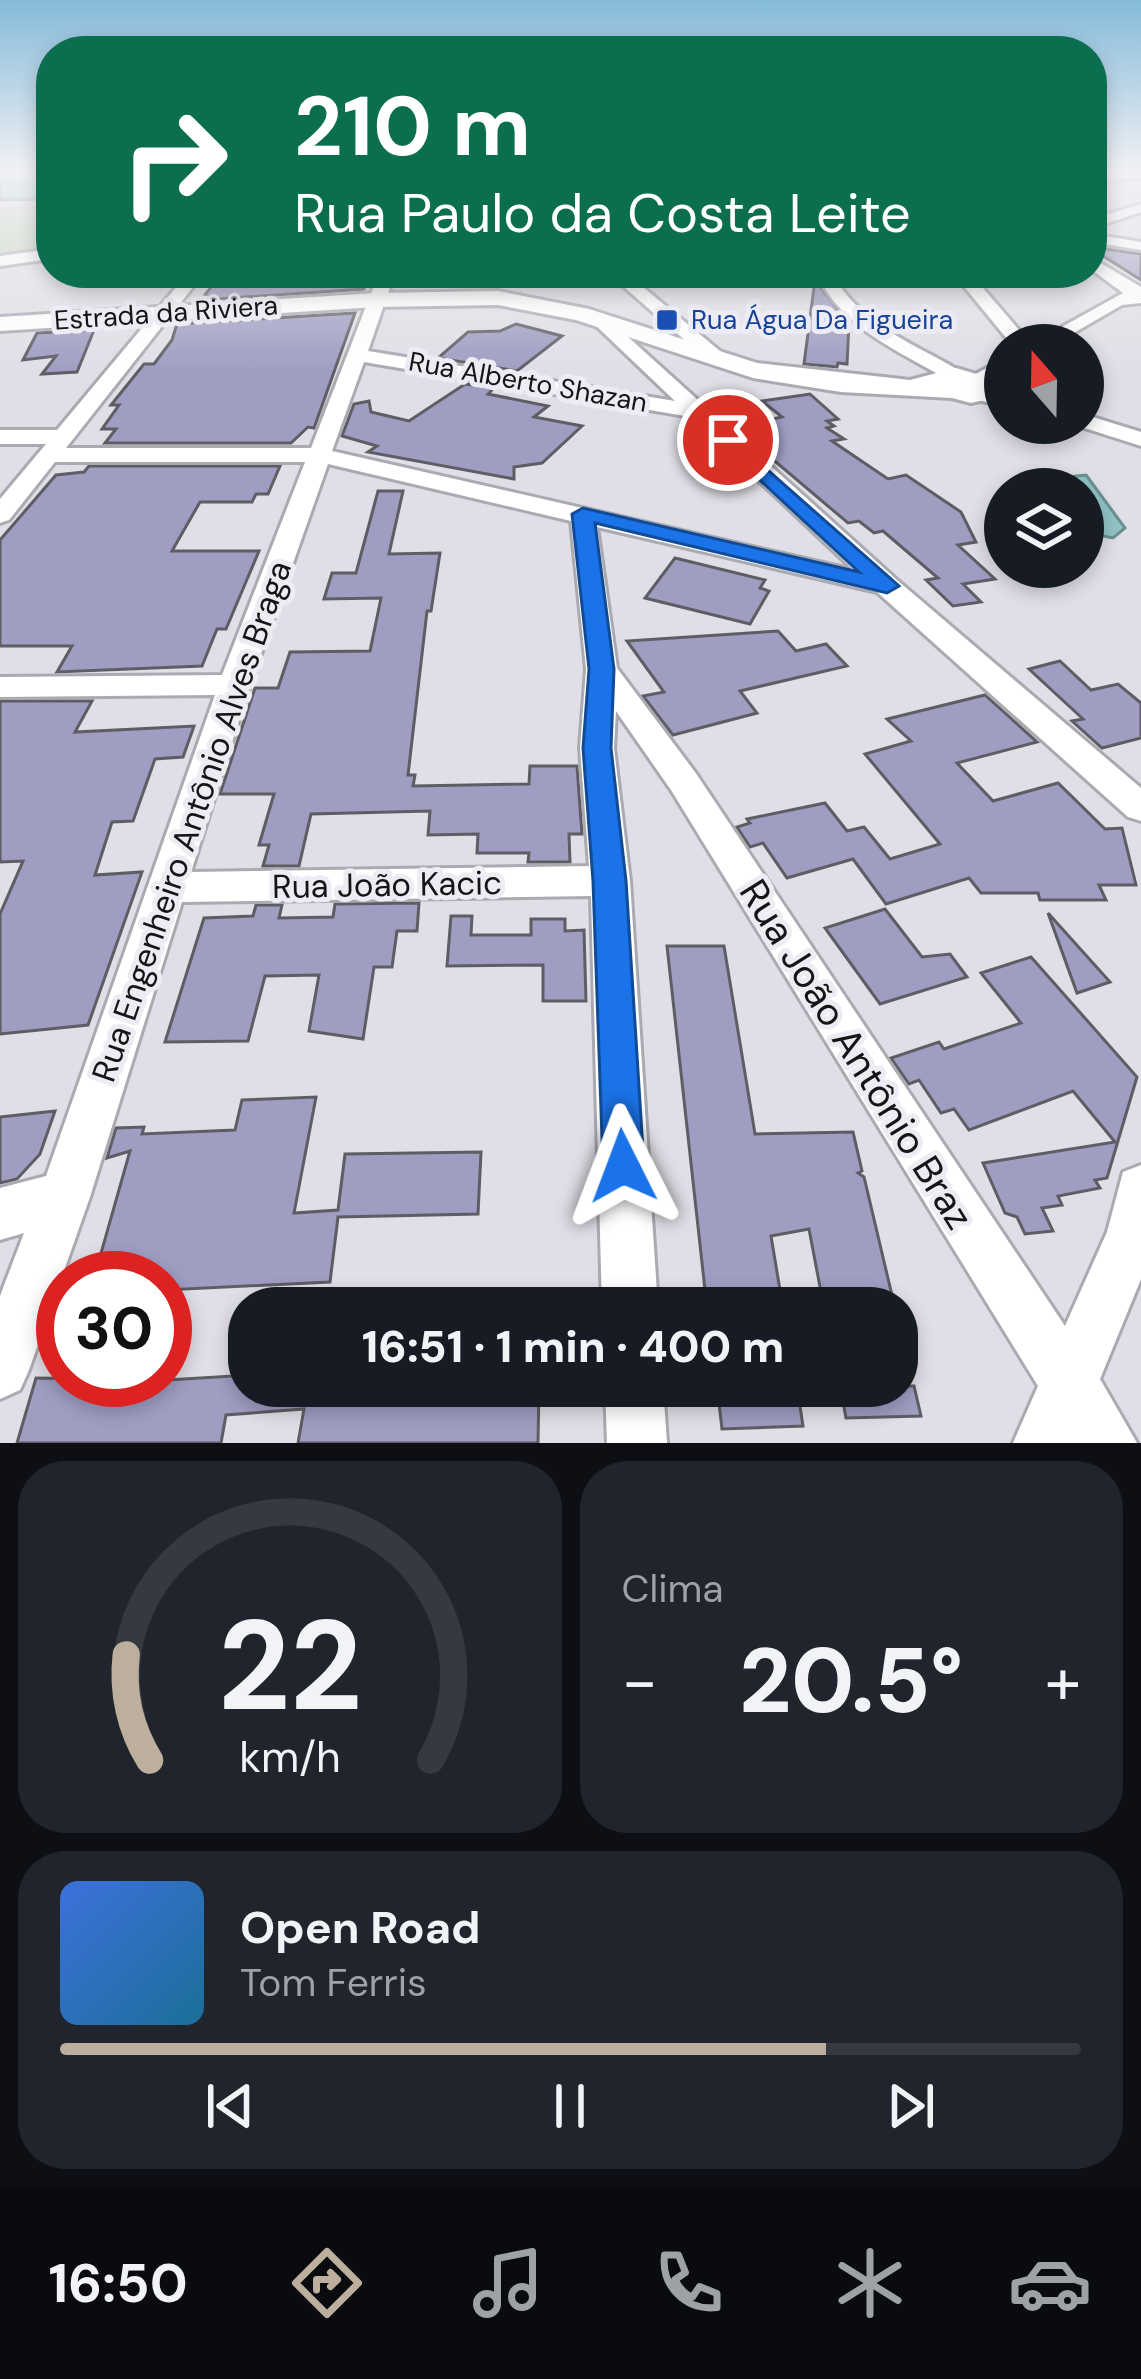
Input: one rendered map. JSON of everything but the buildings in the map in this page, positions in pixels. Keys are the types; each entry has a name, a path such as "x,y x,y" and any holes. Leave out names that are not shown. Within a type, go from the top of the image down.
{"street":[{"path":"1107,240 1141,246"},
{"path":"0,261 36,256"},
{"path":"1080,324 1138,294 1107,273"},
{"path":"0,515 183,288"},
{"name":"Rua Engenheiro Antônio Alves Braga","path":"0,1370 64,1198 234,685 381,288"},
{"path":"636,288 719,360"},
{"path":"832,288 859,320 964,384"},
{"path":"974,288 1004,324"},
{"name":"Estrada da Riviera","path":"0,324 376,300 498,298 591,318 753,370 901,389 964,384"},
{"path":"650,298 608,303 591,318 1141,808"},
{"name":"Rua Alberto Shazan","path":"359,355 696,411"},
{"name":"Estrada da Riviera","path":"666,383 753,370"},
{"path":"1104,409 1141,415"},
{"path":"1104,427 1141,439"},
{"path":"0,437 54,446 319,455 887,586"},
{"path":"583,514 602,669 597,748 610,881 629,1287"},
{"name":"Rua João Antônio Braz","path":"602,669 683,781 1107,1443"},
{"path":"0,687 234,685"},
{"name":"Rua João Kacic","path":"165,887 610,881"},
{"path":"1043,1443 1133,1234 1141,1190"},
{"path":"0,1214 64,1198"},
{"path":"635,1407 637,1443"}],"green space":[{"path":"0,237 36,237 36,255 0,260"}],"water":[{"path":"1104,499 1125,528 1113,538 1104,536"}],"place":[{"name":"Rua Água Da Figueira","path":"667,320"}],"route":[{"path":"623,1166 610,881 597,748 602,669 583,514 887,586 728,440"}]}
